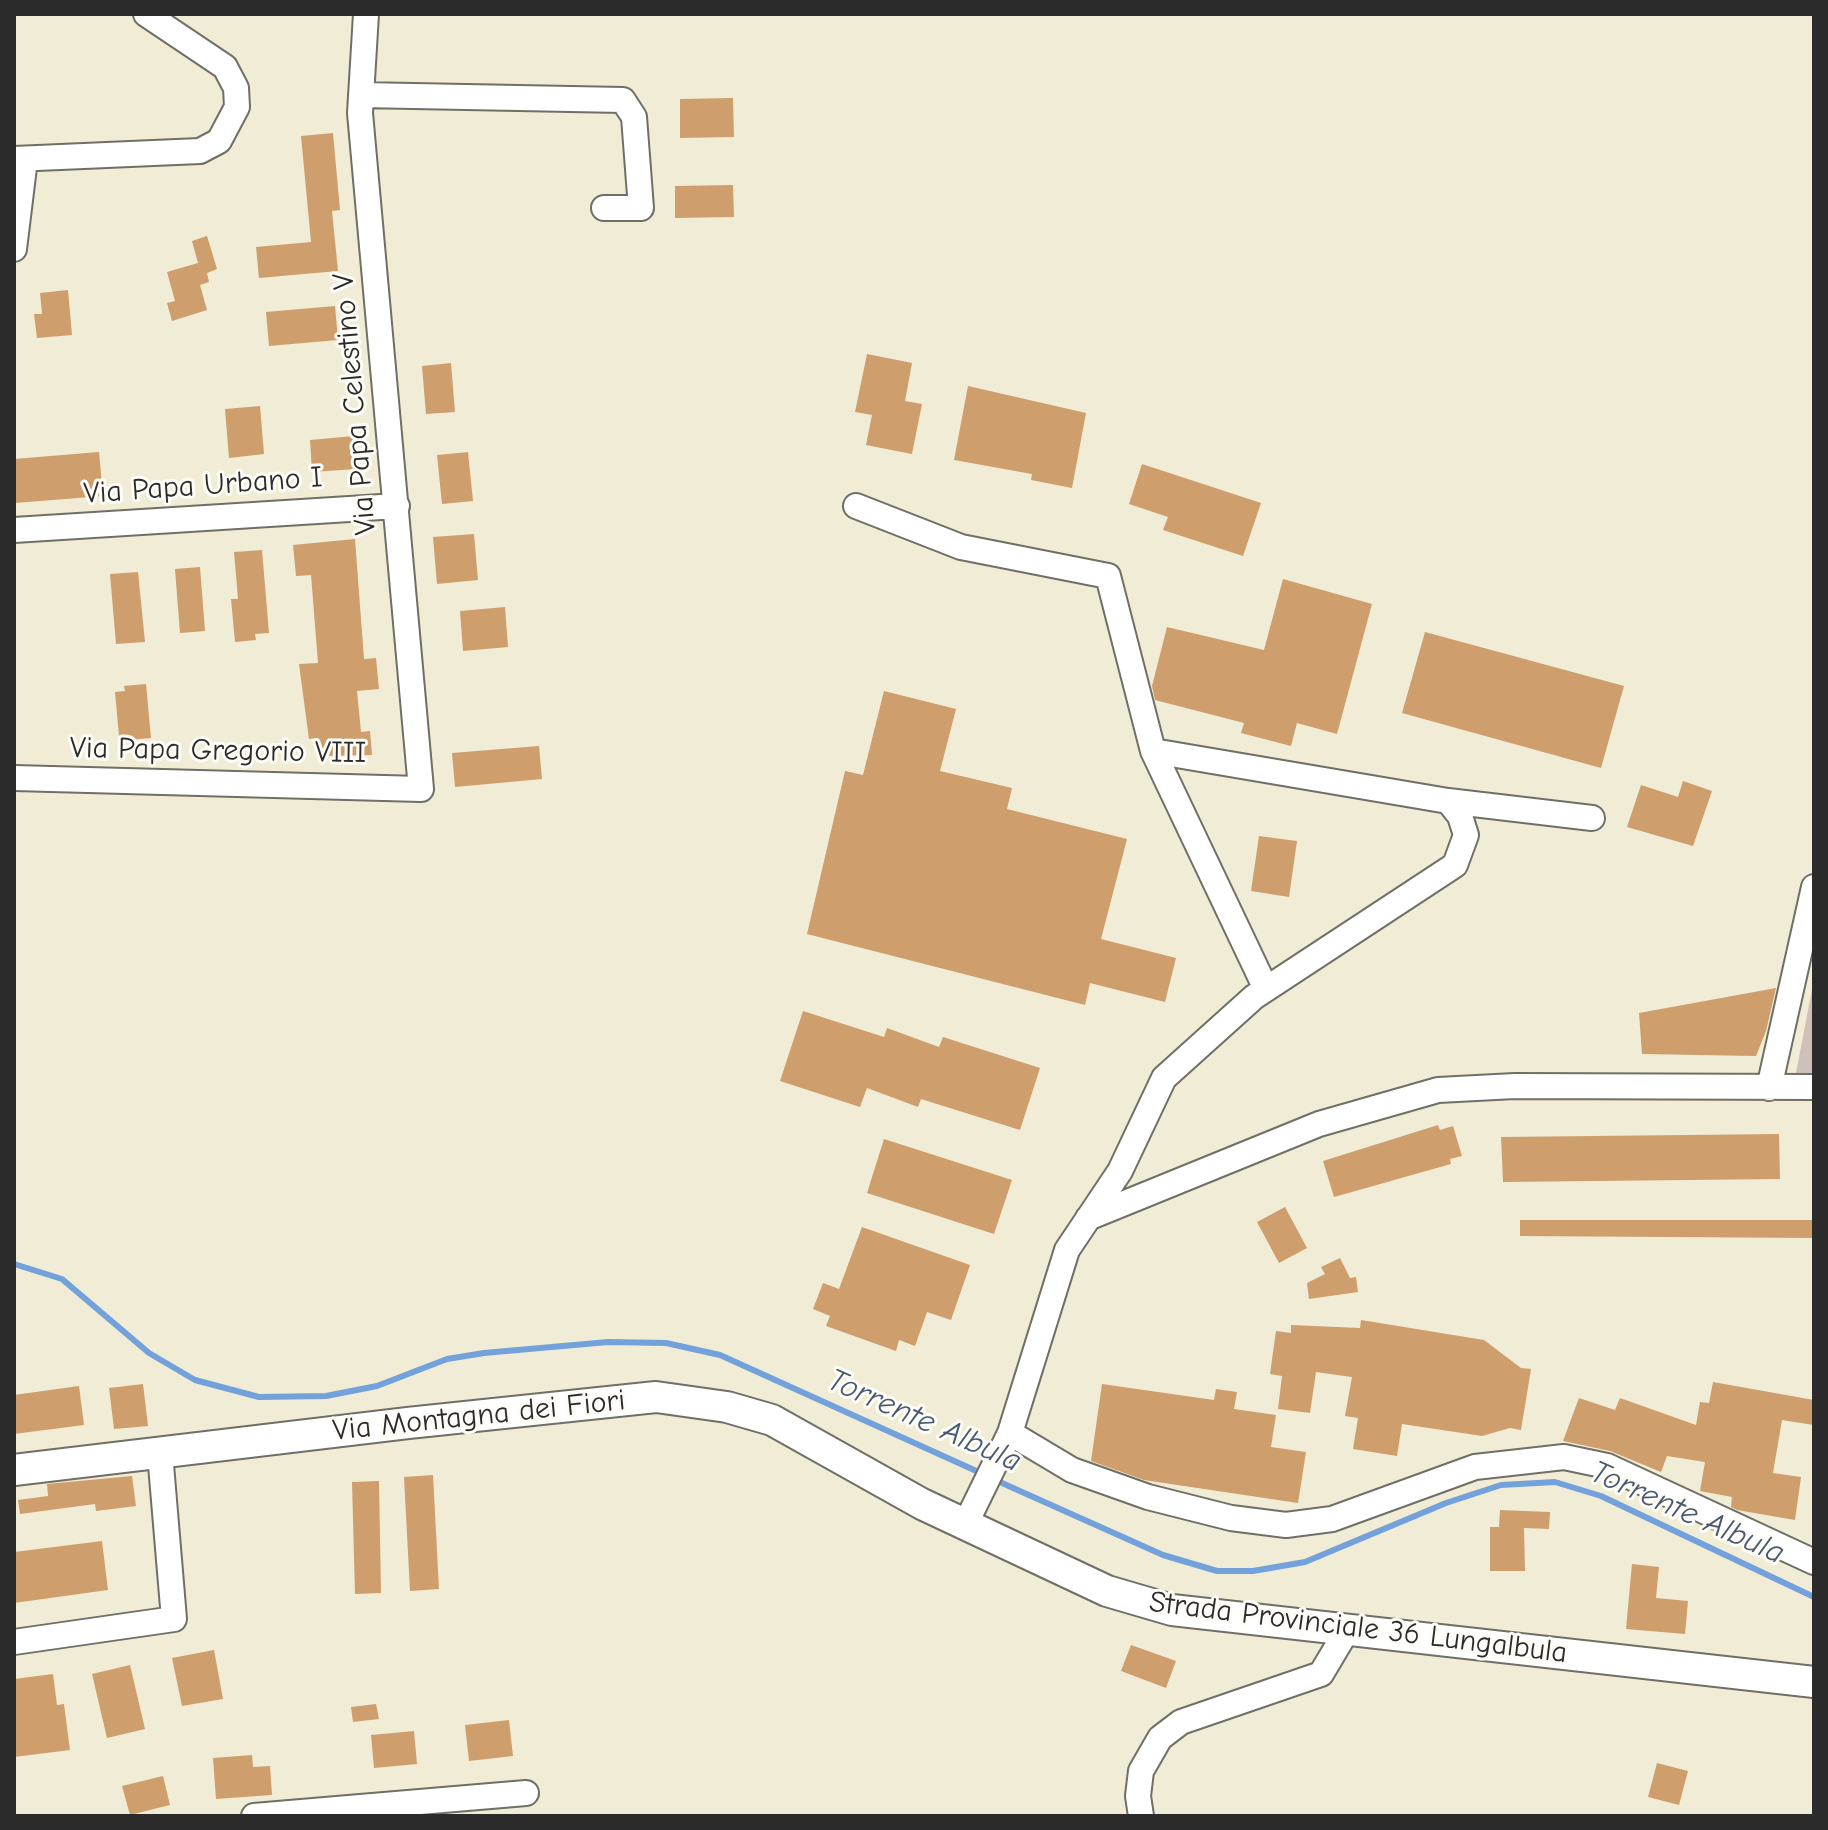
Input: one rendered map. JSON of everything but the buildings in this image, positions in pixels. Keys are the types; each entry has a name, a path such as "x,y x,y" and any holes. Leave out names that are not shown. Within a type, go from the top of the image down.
{"main road":[{"name":"Via Montagna dei Fiori","path":"14,1470 656,1397 727,1407 772,1420 922,1504"},
{"name":"Strada Provinciale 36 Lungalbula","path":"922,1504 971,1514 1107,1591 1172,1610 1346,1632 1814,1682"}],"street":[{"path":"14,249 19,159 200,151 219,141 237,107 236,88 225,67 146,14"},
{"name":"Via Papa Celestino V","path":"366,14 361,95 421,789"},
{"path":"361,95 623,100 634,117 641,208 604,208"},
{"name":"Via Papa Urbano I","path":"14,530 397,506"},
{"path":"856,506 961,547 1108,576 1153,751 1266,989"},
{"path":"1153,751 1448,801 1592,818"},
{"name":"Via Papa Gregorio VIII","path":"14,778 421,789"},
{"path":"971,1514 1006,1442 1067,1250 1120,1171 1164,1078 1266,989 1455,865 1461,856 1466,835 1460,816 1448,801"},
{"path":"1769,1088 1814,887"},
{"path":"1087,1219 1319,1124 1438,1090 1515,1086 1814,1087"},
{"path":"1006,1442 1148,1497 1231,1518 1286,1525 1332,1519 1475,1467 1564,1457 1607,1466 1814,1562"},
{"path":"14,1642 174,1619 160,1453"},
{"path":"1141,1816 1138,1796 1141,1771 1160,1738 1181,1722 1321,1674 1346,1632"},
{"path":"254,1816 526,1793"}],"shaded area":[{"path":"1814,979 1814,1073 1796,1073"}],"waterway":[{"name":"Torrente Albula","path":"14,1264 62,1279 149,1353 195,1380 259,1397 326,1396 377,1386 447,1359 484,1353 608,1342 666,1343 720,1355 983,1474"},
{"name":"Torrente Albula","path":"993,1479 1163,1555 1217,1571 1253,1571 1305,1562 1446,1503 1501,1485 1555,1482 1601,1496 1814,1597"}]}
